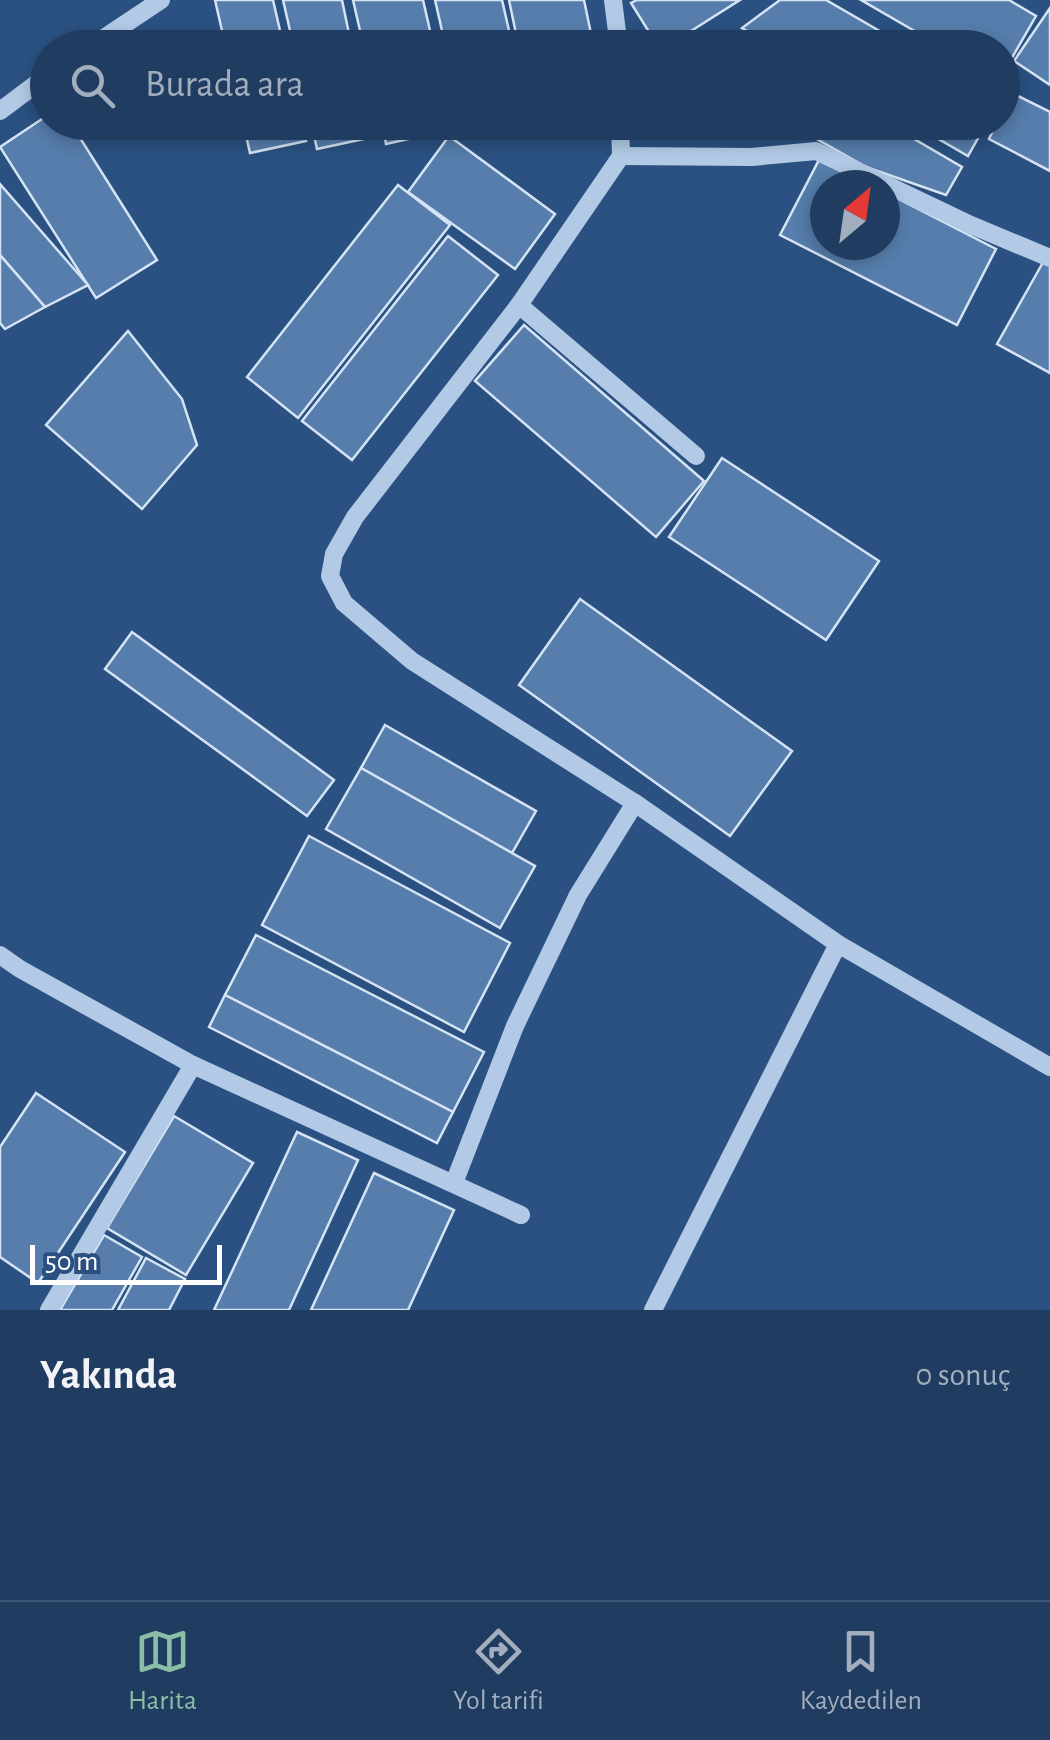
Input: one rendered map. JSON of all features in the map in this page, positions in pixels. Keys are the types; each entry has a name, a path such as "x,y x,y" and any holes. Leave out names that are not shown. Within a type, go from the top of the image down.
{"street":[{"path":"115,30 161,0"},
{"path":"613,0 617,30"},
{"path":"0,111 30,88"},
{"path":"621,140 621,156 518,305 355,516 334,554 330,576 344,603 412,660 635,803 838,944 1050,1066"},
{"path":"621,156 752,157 816,151 1050,258"},
{"path":"518,305 696,456"},
{"path":"454,1183 523,1009 578,895 635,803"},
{"path":"654,1310 838,944"},
{"path":"0,955 193,1065 521,1215"},
{"path":"49,1310 193,1065"}],"building":[{"path":"215,0 273,0 280,30 222,30"},
{"path":"283,0 342,0 348,30 290,30"},
{"path":"353,0 423,0 430,30 360,30"},
{"path":"435,0 502,0 509,30 442,30"},
{"path":"509,0 584,0 590,30 515,30"},
{"path":"740,0 692,30 648,30 631,3"},
{"path":"780,0 826,0 878,30 746,30 742,28"},
{"path":"861,0 1009,0 1036,16 1020,44 1020,30 913,30"},
{"path":"1050,8 1050,85 1020,65 1020,52"},
{"path":"1020,97 1050,112 1050,171 991,140 1020,140"},
{"path":"30,127 30,140 81,140 157,260 96,298 0,147"},
{"path":"247,140 306,140 306,141 250,153"},
{"path":"315,140 359,140 317,149"},
{"path":"446,140 454,140 555,214 515,269 408,192"},
{"path":"819,140 916,140 962,167 946,195 900,179 900,170 875,170"},
{"path":"940,140 977,140 968,156"},
{"path":"820,158 843,170 814,170"},
{"path":"810,177 810,250 780,235"},
{"path":"0,184 88,285 45,307 0,255"},
{"path":"398,185 450,225 298,418 247,377"},
{"path":"900,200 996,249 957,325 829,260 900,260"},
{"path":"448,236 498,275 352,460 302,421"},
{"path":"0,255 45,307 5,329 0,323"},
{"path":"1046,257 1050,260 1050,373 997,344"},
{"path":"524,325 704,481 656,537 475,381"},
{"path":"128,331 182,399 197,445 142,509 46,425"},
{"path":"722,458 879,561 826,640 669,537"},
{"path":"580,599 792,751 730,836 519,685"},
{"path":"132,632 334,780 307,816 105,669"},
{"path":"385,725 536,811 512,853 361,768"},
{"path":"361,768 535,866 500,928 326,829"},
{"path":"309,836 510,943 464,1032 262,925"},
{"path":"256,935 484,1052 453,1112 225,995"},
{"path":"225,995 453,1112 437,1143 209,1027"},
{"path":"36,1093 125,1152 38,1283 0,1257 0,1147"},
{"path":"174,1116 253,1163 186,1275 107,1228"},
{"path":"297,1132 358,1160 289,1310 214,1310"},
{"path":"374,1173 454,1210 408,1310 311,1310"},
{"path":"104,1235 142,1257 112,1310 60,1310"},
{"path":"146,1258 185,1279 169,1310 118,1310"}]}
